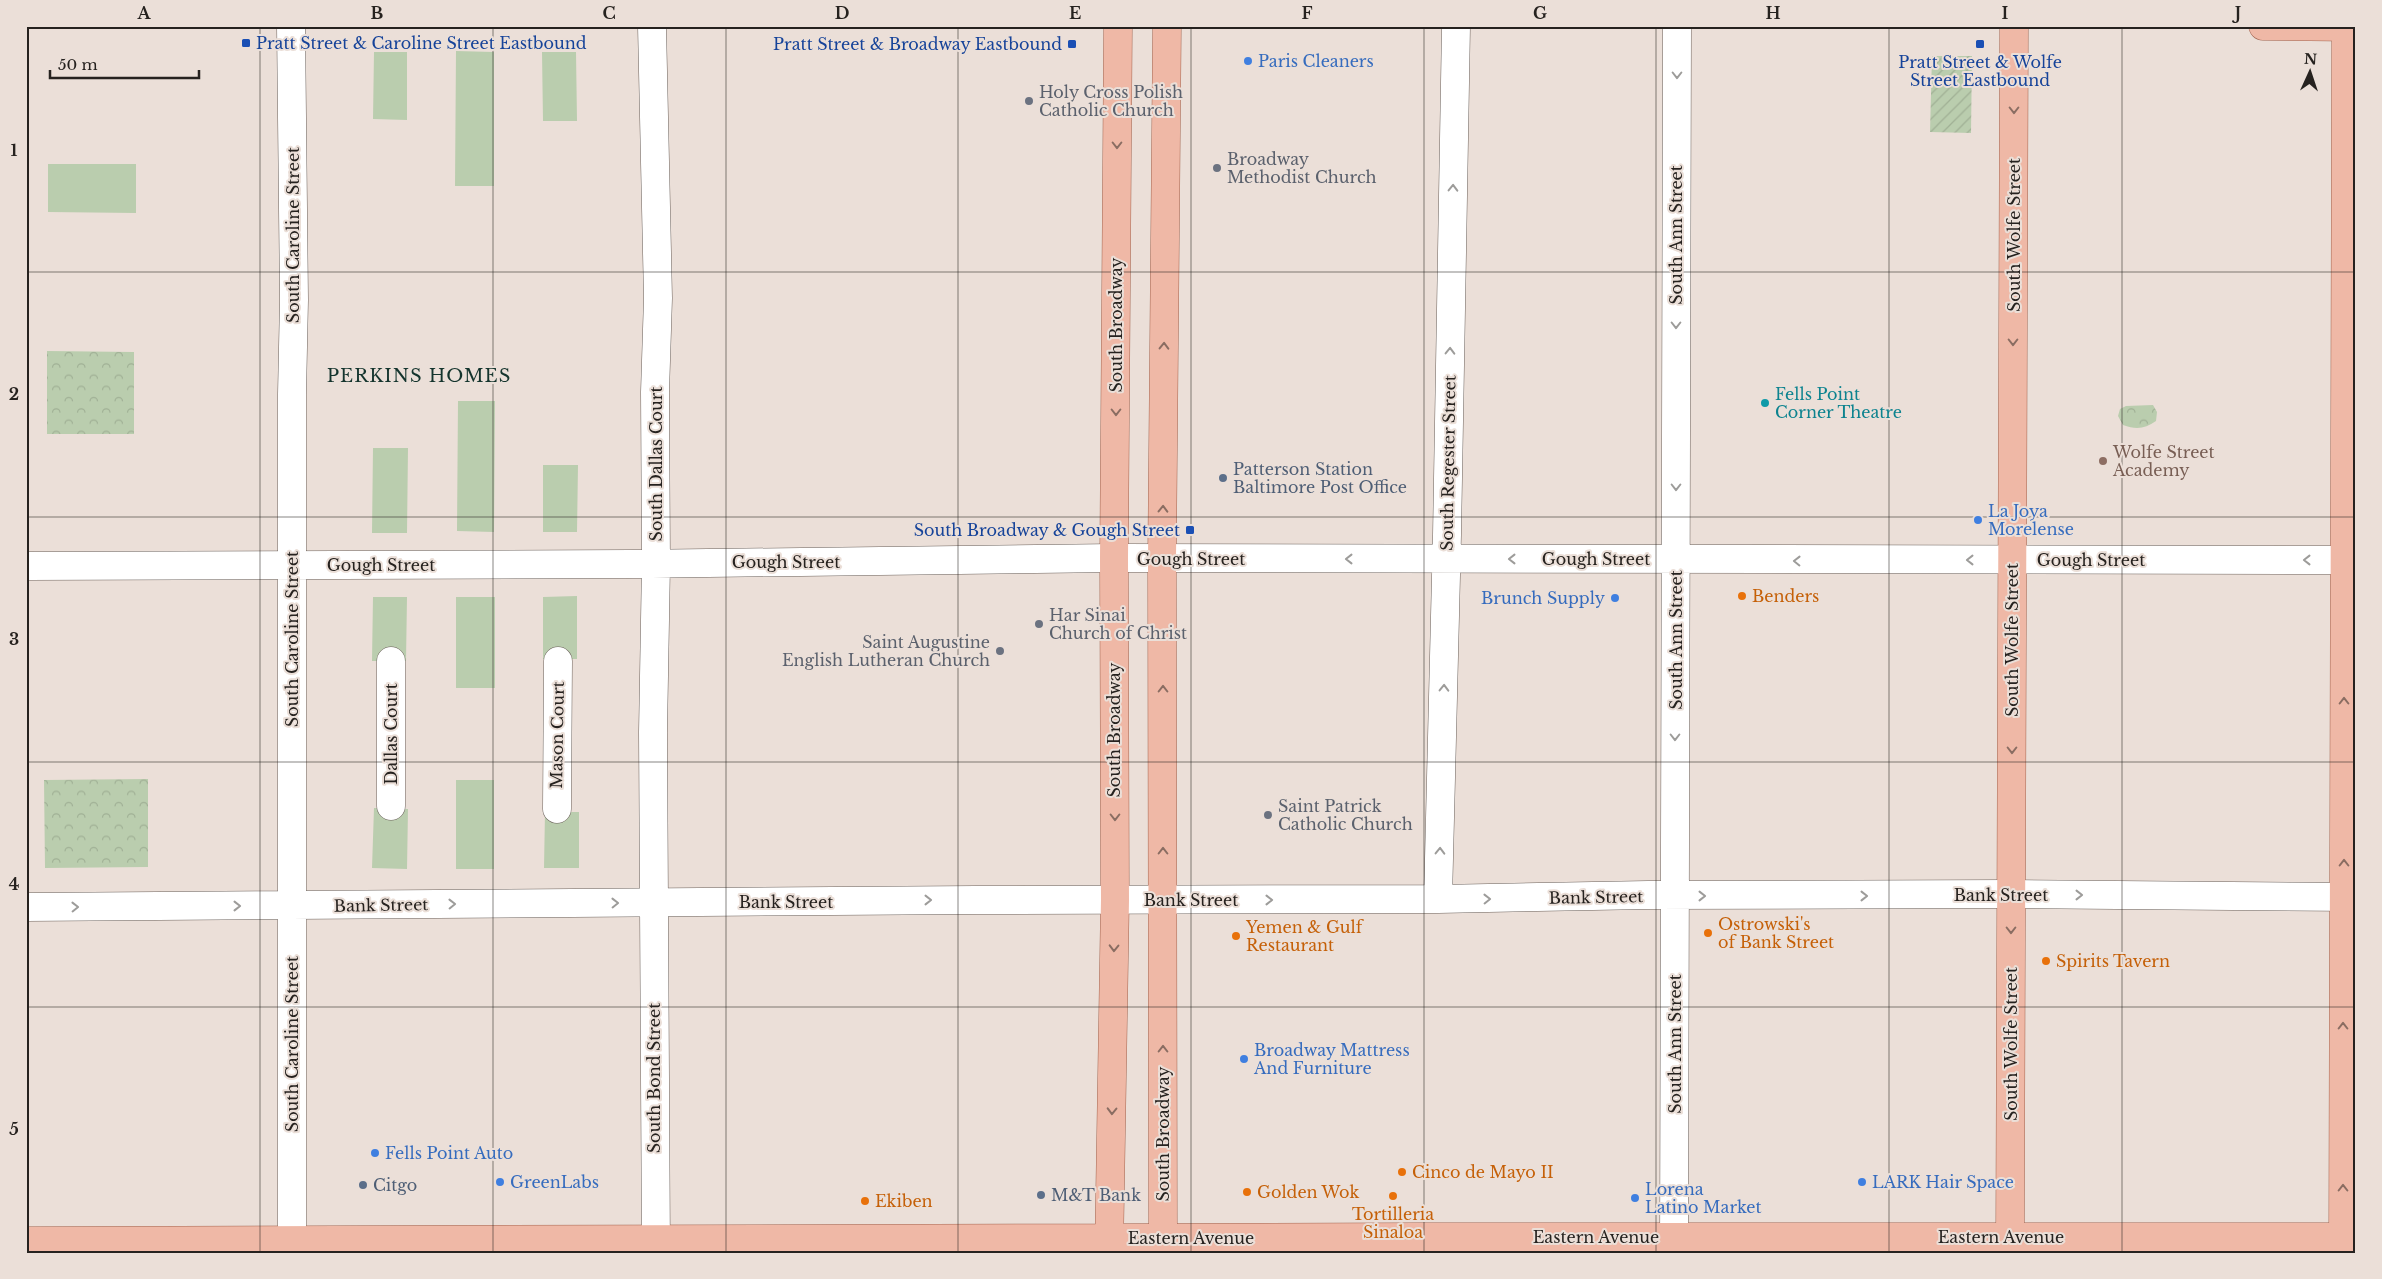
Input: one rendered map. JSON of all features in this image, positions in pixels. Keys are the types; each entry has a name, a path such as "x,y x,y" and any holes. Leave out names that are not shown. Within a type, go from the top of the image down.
{"main road":[{"name":"South Broadway","path":"1110,1245 1115,900 1114,558 1118,26"},
{"name":"South Broadway","path":"1163,1245 1164,900 1162,559 1167,26"},
{"name":"South Wolfe Street","path":"2010,1245 2014,26"},
{"path":"2263,26 2356,27"},
{"path":"2346,26 2350,560 2347,1242"},
{"name":"Eastern Avenue","path":"26,1241 292,1247 2010,1245 2347,1242"}],"street":[{"name":"South Caroline Street","path":"291,26 294,290 292,1247"},
{"name":"South Dallas Court","path":"652,26 658,298 654,392 656,564 653,903"},
{"name":"South Regester Street","path":"1438,899 1447,559 1456,26"},
{"name":"South Ann Street","path":"1674,1245 1677,26"},
{"name":"Gough Street","path":"26,566 656,564 1114,558 2350,560"},
{"name":"Dallas Court","path":"391,661 391,806"},
{"name":"Mason Court","path":"556,809 558,661"},
{"name":"Bank Street","path":"26,907 2011,894 2350,897"},
{"name":"South Bond Street","path":"653,903 656,1246"}],"green space":[{"path":"456,51 494,52 494,186 455,186"},
{"path":"374,52 407,52 407,120 373,119"},
{"path":"542,52 576,52 577,121 543,121"},
{"path":"1932,56 1972,56 1971,133 1930,132"},
{"path":"48,164 136,164 136,213 48,212"},
{"path":"47,351 134,352 134,434 47,434"},
{"path":"458,401 495,401 494,532 457,531"},
{"path":"2153,405 2157,412 2156,421 2148,426 2132,428 2123,425 2118,416 2120,409 2126,406"},
{"path":"373,448 408,448 407,533 372,533"},
{"path":"543,465 578,465 577,532 543,532"},
{"path":"577,596 577,659 543,659 543,597"},
{"path":"373,597 407,597 406,661 372,661"},
{"path":"456,597 495,597 495,688 456,688"},
{"path":"148,779 148,867 45,868 44,780"},
{"path":"456,780 494,780 494,869 456,869"},
{"path":"374,808 408,809 407,869 372,868"},
{"path":"545,812 579,812 579,868 544,868"}],"place":[{"name":"Pratt Street & Caroline Street Eastbound","path":"246,43"},
{"name":"Pratt Street & Broadway Eastbound","path":"1072,44"},
{"name":"Pratt Street & Wolfe Street Eastbound","path":"1980,44"},
{"name":"Paris Cleaners","path":"1248,61"},
{"name":"Holy Cross Polish Catholic Church","path":"1029,101"},
{"name":"Broadway Methodist Church","path":"1217,168"},
{"name":"Fells Point Corner Theatre","path":"1765,403"},
{"name":"Wolfe Street Academy","path":"2103,461"},
{"name":"Patterson Station Baltimore Post Office","path":"1223,478"},
{"name":"La Joya Morelense","path":"1978,520"},
{"name":"South Broadway & Gough Street","path":"1190,530"},
{"name":"Benders","path":"1742,596"},
{"name":"Brunch Supply","path":"1615,598"},
{"name":"Har Sinai Church of Christ","path":"1039,624"},
{"name":"Saint Augustine English Lutheran Church","path":"1000,651"},
{"name":"Saint Patrick Catholic Church","path":"1268,815"},
{"name":"Ostrowski's of Bank Street","path":"1708,933"},
{"name":"Yemen & Gulf Restaurant","path":"1236,936"},
{"name":"Spirits Tavern","path":"2046,961"},
{"name":"Broadway Mattress And Furniture","path":"1244,1059"},
{"name":"Fells Point Auto","path":"375,1153"},
{"name":"Cinco de Mayo II","path":"1402,1172"},
{"name":"GreenLabs","path":"500,1182"},
{"name":"LARK Hair Space","path":"1862,1182"},
{"name":"Citgo","path":"363,1185"},
{"name":"Golden Wok","path":"1247,1192"},
{"name":"M&T Bank","path":"1041,1195"},
{"name":"Tortilleria Sinaloa","path":"1393,1196"},
{"name":"Lorena Latino Market","path":"1635,1198"},
{"name":"Ekiben","path":"865,1201"}],"district":[{"name":"PERKINS HOMES","path":"419,376"}]}
